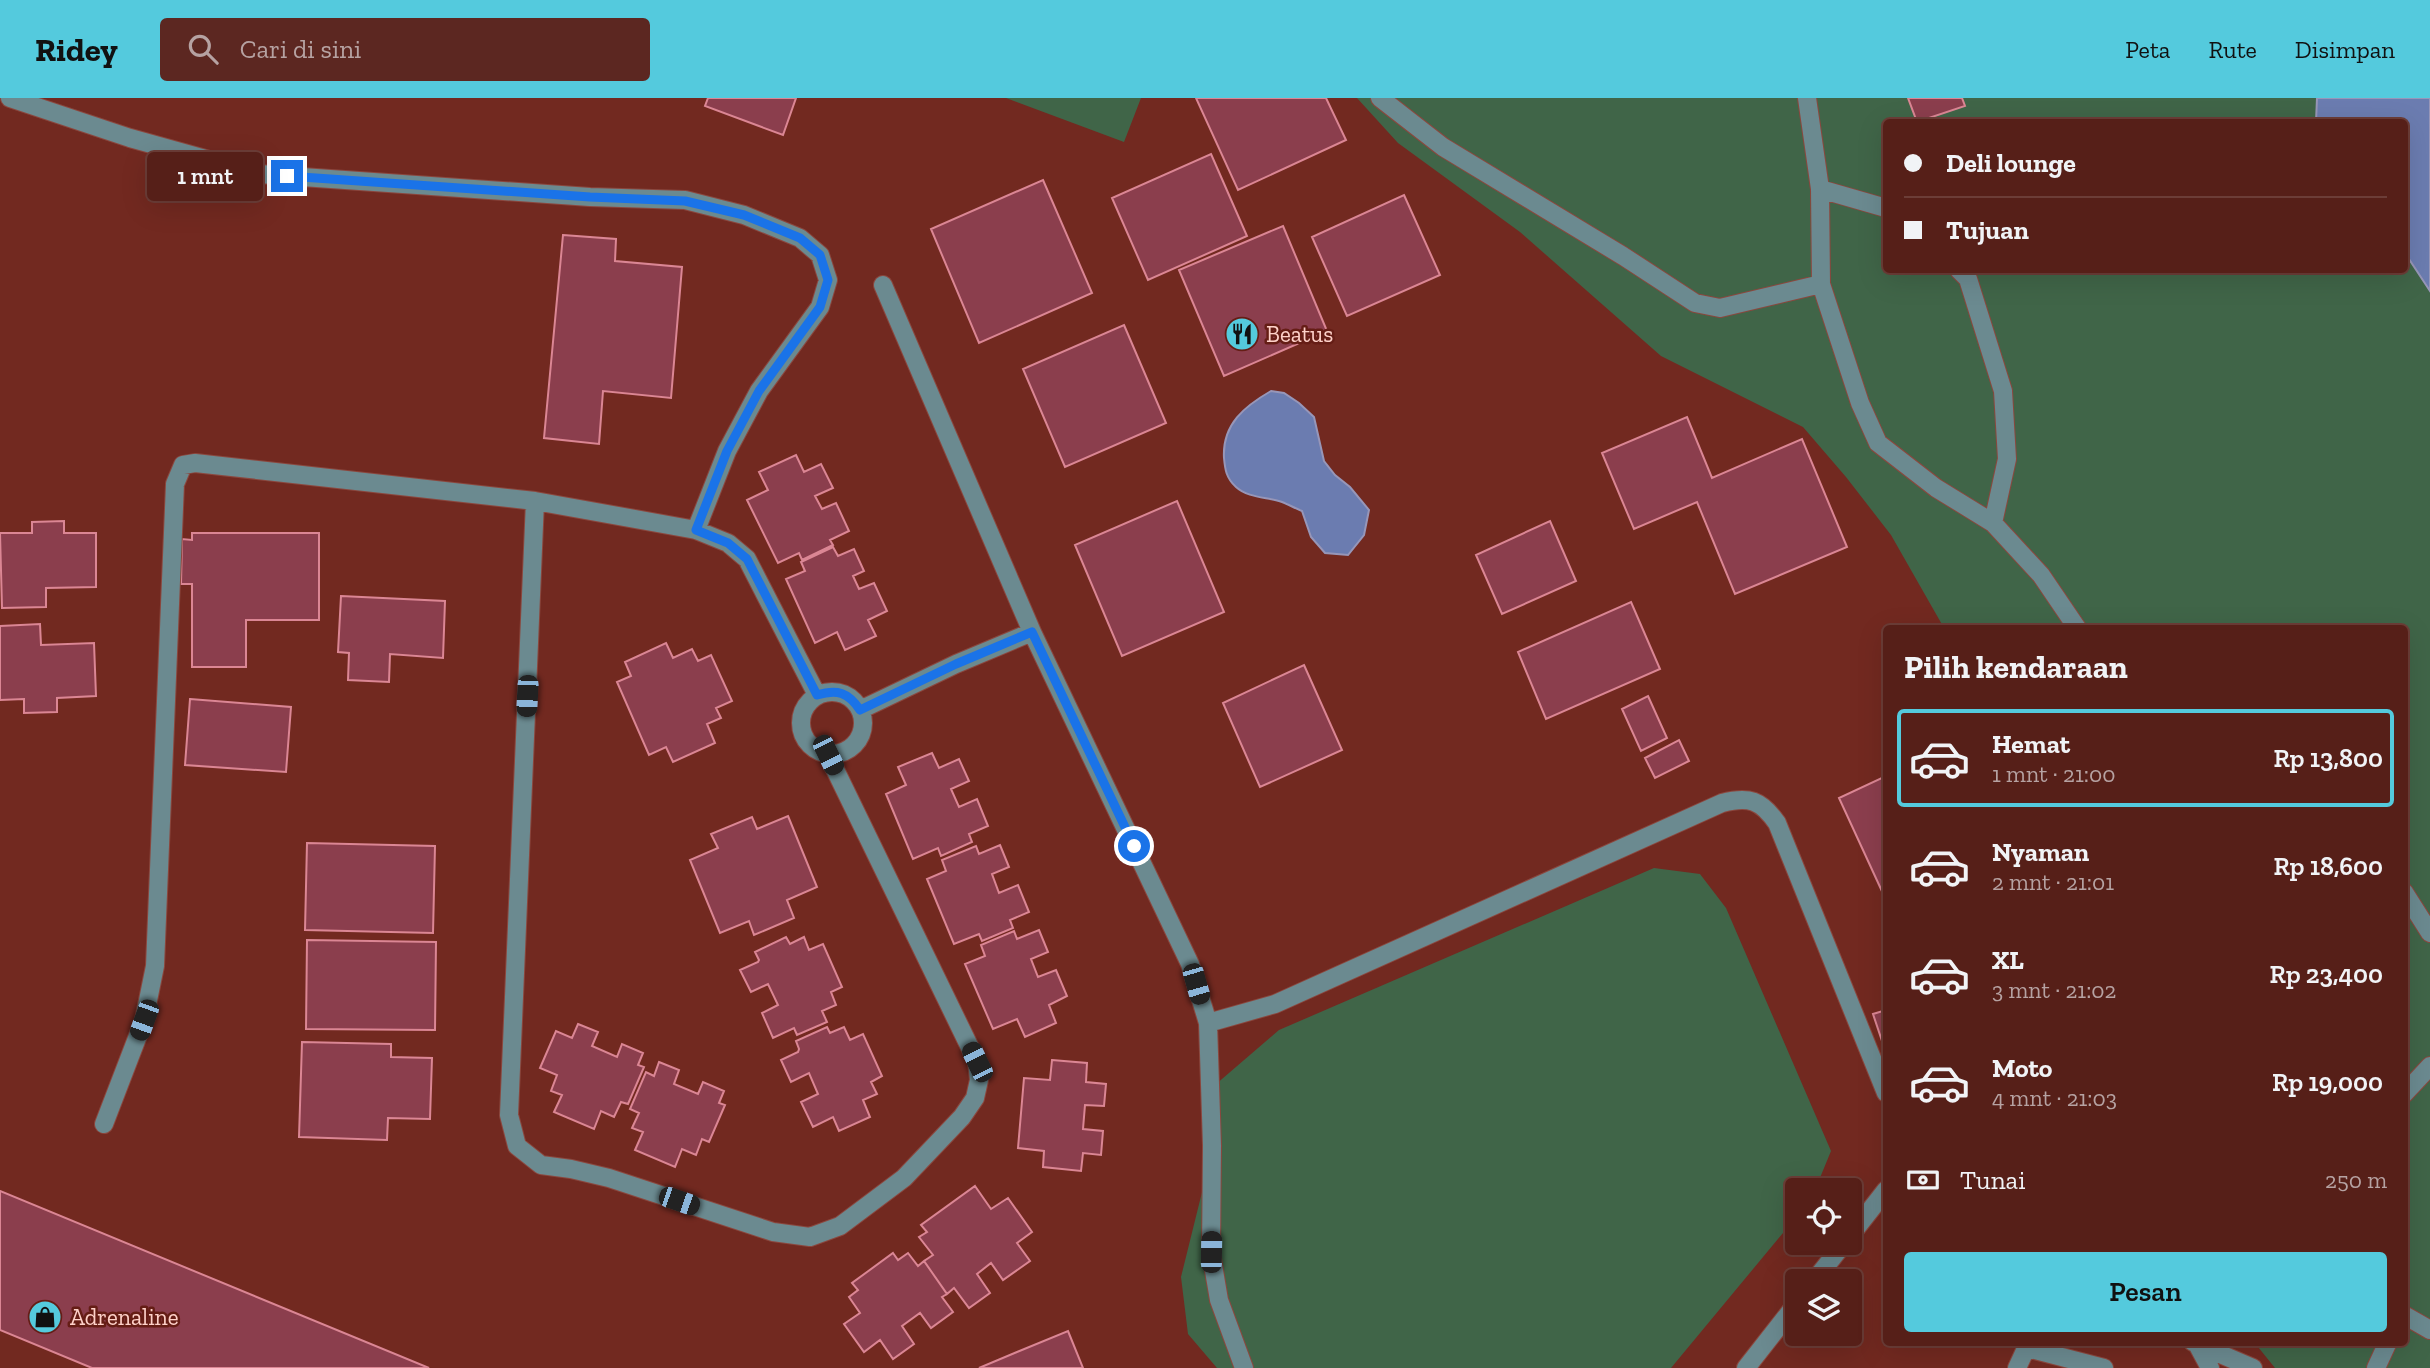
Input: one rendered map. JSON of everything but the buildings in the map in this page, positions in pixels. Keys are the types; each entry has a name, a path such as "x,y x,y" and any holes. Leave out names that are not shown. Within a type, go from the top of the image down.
{"street":[{"path":"10,98 130,138 259,174 685,201 744,215 800,238 820,255 828,280 820,307 759,391 727,451 696,530"},
{"path":"1380,98 1443,147 1695,303 1720,308 1821,284"},
{"path":"1807,98 1820,189 1821,284 1860,403 1878,443 1936,488 1993,523 2040,575 2075,625"},
{"path":"1820,189 1883,207"},
{"path":"1962,273 1968,279 2003,391 2007,459 1993,523"},
{"path":"883,285 1032,632 1190,964 1208,1023 1212,1146 1211,1252 1219,1300 1244,1368"},
{"path":"104,1124 144,1020 155,965 174,484 183,465 195,463 535,501 696,530 728,543 747,559 817,695"},
{"path":"535,501 509,1115 517,1146 541,1166 571,1169 609,1178 773,1233 810,1237 840,1226 904,1178 962,1117 975,1098 979,1080 977,1062 828,755"},
{"path":"860,710 956,664 1032,632"},
{"path":"829,691 853,699 860,710 863,723 860,736 853,747 841,754 828,755 809,746 800,728 801,715 807,704 817,695 829,691"},
{"path":"1208,1023 1275,1003 1722,803 1740,798 1767,808 1777,823 1883,1086"},
{"path":"2408,898 2430,933"},
{"path":"2408,1090 2430,1066"},
{"path":"1862,1221 1883,1194"},
{"path":"1824,1269 1835,1255"},
{"path":"2408,1317 2430,1330"},
{"path":"1746,1368 1785,1318"},
{"path":"2017,1368 2028,1346"},
{"path":"2031,1346 2104,1368"},
{"path":"2197,1346 2210,1368"},
{"path":"2202,1346 2253,1368"},
{"path":"2376,1368 2386,1346"}],"green space":[{"path":"1006,98 1141,98 1124,142"},
{"path":"1357,98 2430,98 2430,1368 2275,1368 2257,1346 2408,1346 2408,625 1942,625 1891,535 1803,427 1661,356 1520,232 1398,143"},
{"path":"1654,868 1700,874 1726,908 1831,1151 1820,1178 1785,1178 1785,1230 1671,1368 1217,1368 1188,1334 1181,1277 1207,1172 1215,1085 1279,1030"}],"water":[{"path":"2317,98 2430,98 2430,291 2408,258 2408,119 2316,119"},
{"path":"1271,391 1284,393 1314,417 1324,461 1369,510 1364,535 1348,555 1325,553 1311,537 1302,511 1282,502 1241,491 1228,477 1224,446 1231,426 1252,403"}],"place":[{"name":"Beatus","path":"1242,334"},
{"name":"Adrenaline","path":"45,1317"}],"route":[{"path":"287,176 685,201 744,215 800,238 820,255 828,280 820,307 759,391 727,451 696,530 728,543 747,559 817,695 829,691 841,693 853,699 860,710 956,664 1032,632 1134,846"}]}
